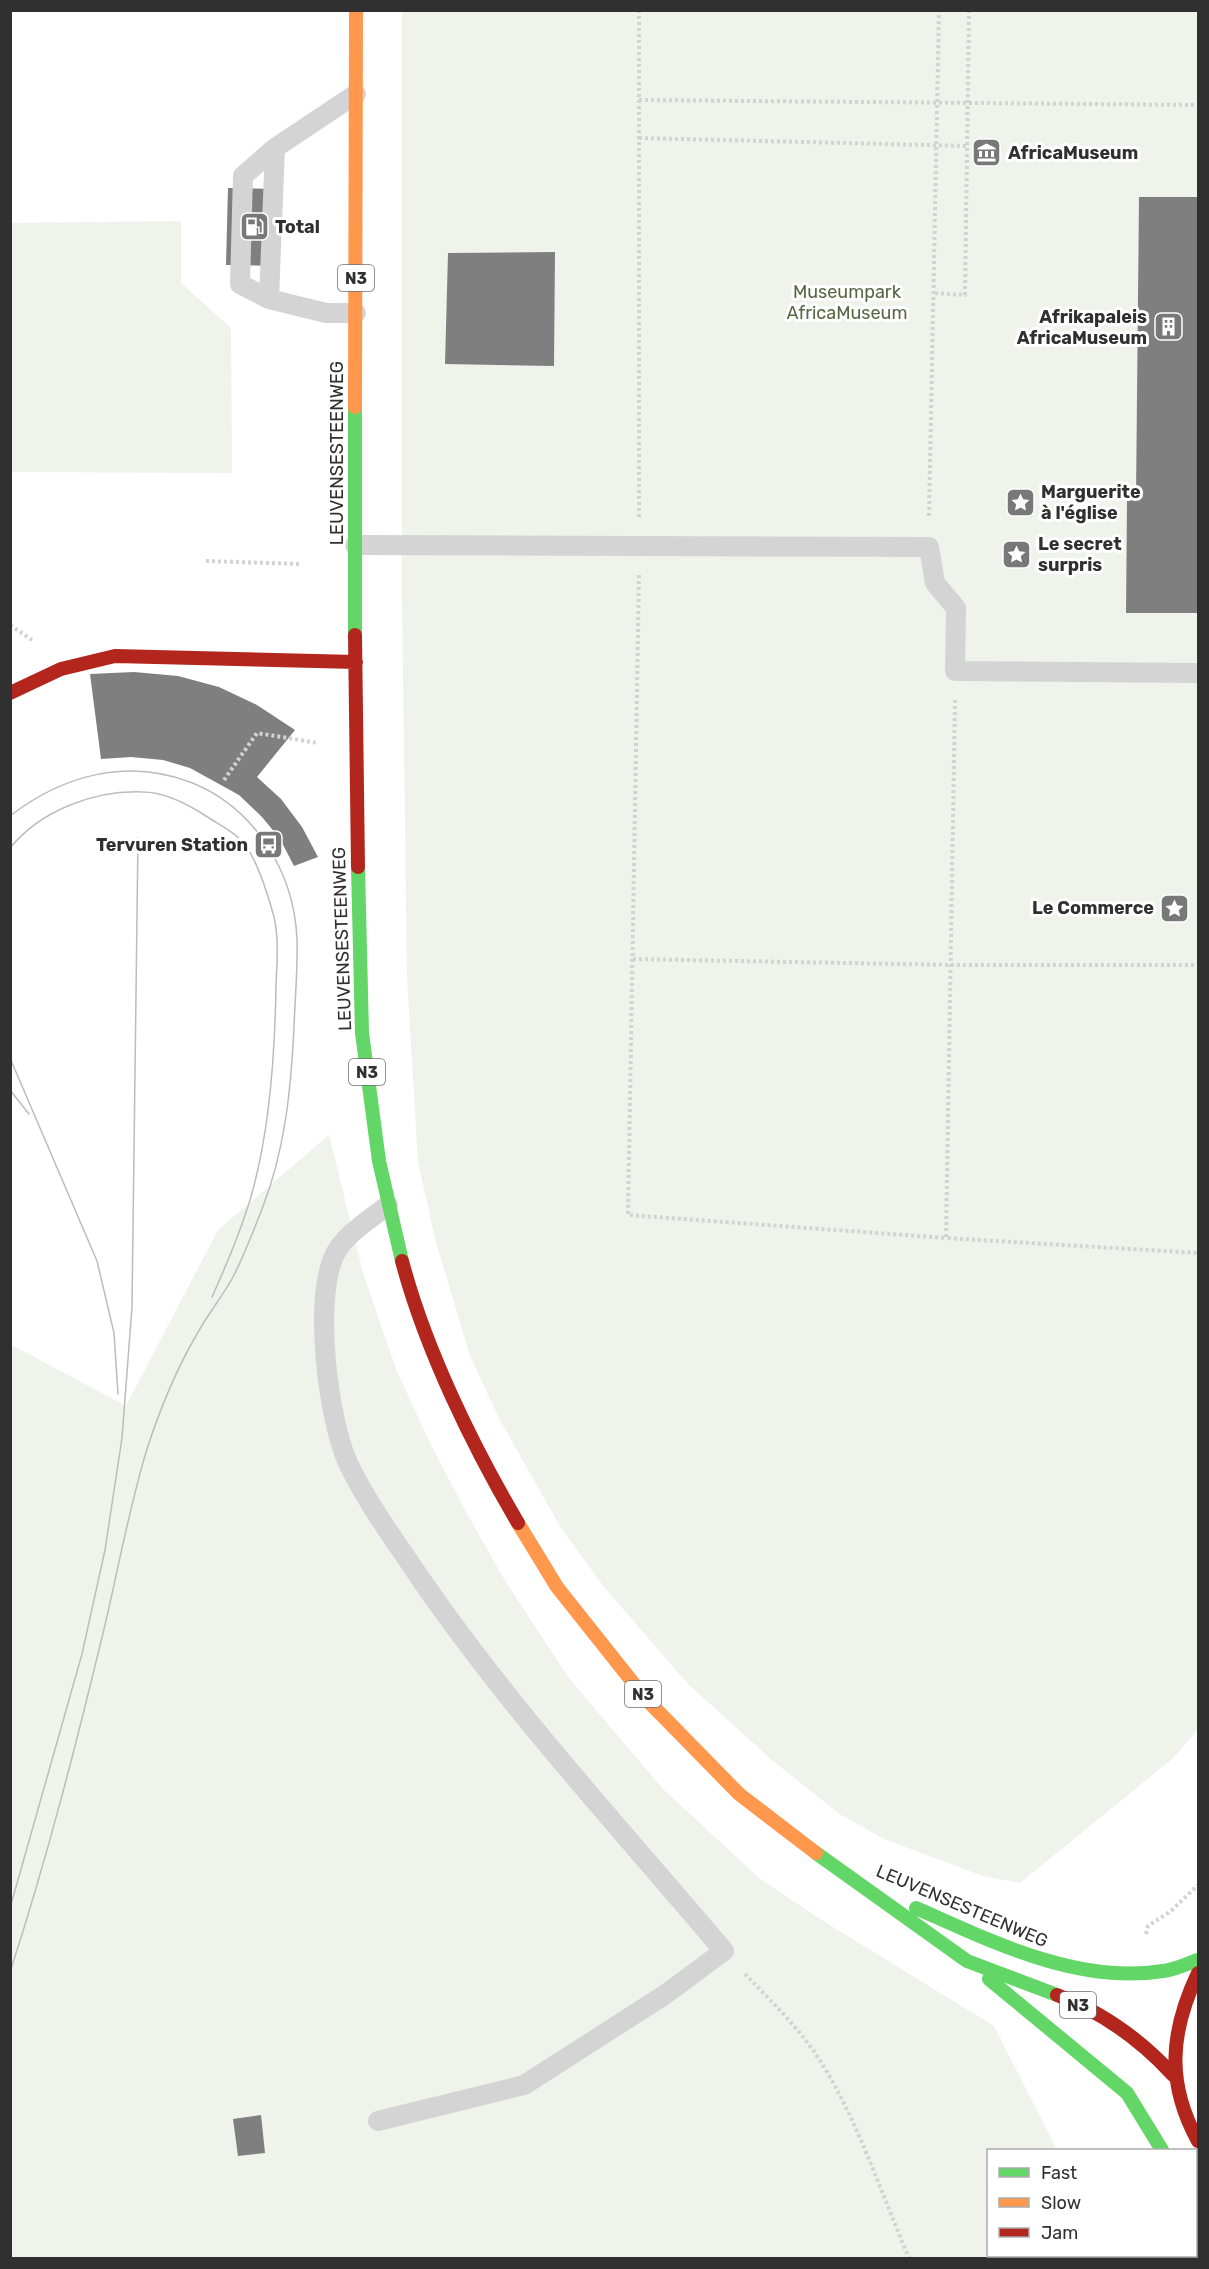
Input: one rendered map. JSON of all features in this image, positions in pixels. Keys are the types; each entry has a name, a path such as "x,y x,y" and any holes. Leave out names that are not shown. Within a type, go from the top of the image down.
{"main road":[{"name":"LEUVENSESTEENWEG","path":"356,10 355,746 362,1034 379,1161 388,1205 407,1280 440,1366 482,1462 557,1587 646,1699 739,1794 967,1961 1065,1998 1118,2026 1151,2051 1173,2075"},
{"path":"10,693 56,669 84,660 115,656 356,662"},
{"name":"LEUVENSESTEENWEG","path":"855,1880 1005,1947 1079,1969 1160,1972 1198,1960"},
{"name":"N3","path":"967,1961 1127,2093 1161,2149"},
{"name":"N3","path":"1198,1973 1181,2015 1173,2075 1182,2108 1198,2141"}],"lane":[{"path":"356,94 275,148 243,176 240,284 269,299 326,313 356,314"},
{"path":"269,299 275,148"},
{"path":"355,545 929,547 935,583 956,608 955,671 1198,673"},
{"path":"378,2121 524,2085 663,1996 724,1951 464,1642 381,1520 348,1463 337,1430 328,1385 326,1309 328,1282 335,1255 342,1244 388,1205"}],"path":[{"path":"639,10 639,546 628,1215 1198,1253"},
{"path":"929,547 939,10"},
{"path":"935,293 965,295 969,10"},
{"path":"639,100 968,105 1198,105"},
{"path":"639,138 968,146"},
{"path":"206,561 299,564"},
{"path":"946,1238 955,671"},
{"path":"224,780 257,733 355,746"},
{"path":"633,959 952,965 1198,965"},
{"path":"1135,1972 1148,1926 1171,1911 1198,1885"},
{"path":"724,1951 784,2014 814,2052 834,2084 909,2259"}],"green space":[{"name":"Museumpark AfricaMuseum","path":"402,11 1198,11 1198,197 1139,197 1136,496 1127,496 1126,613 1198,613 1198,1730 1172,1759 1020,1883 983,1876 884,1839 841,1815 773,1761 688,1684 604,1587 561,1528 500,1420 470,1356 435,1239 418,1162 407,977 402,598"},
{"path":"181,221 181,283 231,328 232,473 11,472 11,223"},
{"path":"329,1135 363,1273 396,1369 429,1441 465,1510 504,1579 568,1677 663,1789 759,1878 820,1919 994,2026 1056,2149 987,2149 987,2257 1104,2258 11,2258 10,1344 126,1406 218,1230"}],"building":[{"path":"228,188 281,189 279,266 226,265"},
{"name":"Afrikapaleis AfricaMuseum","path":"1139,197 1198,197 1198,613 1126,613 1127,496 1136,496"},
{"path":"555,252 554,366 445,364 448,253"},
{"path":"134,672 178,676 219,687 257,705 295,730 257,777 281,799 302,827 318,857 294,866 280,839 262,817 239,795 190,768 163,760 131,757 101,759 90,674"},
{"path":"261,2115 265,2153 238,2156 233,2119"}],"tram line":[{"path":"10,816 52,790 96,775 119,771 143,771 190,782 213,793 233,808 266,844 279,866 288,889 297,939 291,1073 286,1120 270,1187 241,1261 182,1362 147,1449 72,1759 10,1972"},
{"path":"10,848 37,823 70,805 106,795 143,792 159,794 176,800 222,826 242,841 255,862 269,899 277,934 270,1094 262,1148 250,1200 212,1297"},
{"path":"10,1908 82,1654 105,1550 122,1438 132,1307 138,838"},
{"path":"10,1058 97,1261 114,1333 118,1394"},
{"path":"10,1090 29,1114"}],"traffic: fast":[{"path":"355,407 355,635"},
{"path":"358,867 362,1033 379,1161 402,1261"},
{"path":"816,1853 967,1961 1057,1995"},
{"path":"916,1908 974,1934 1036,1957 1099,1972 1131,1974 1167,1970 1198,1960"},
{"path":"989,1979 1127,2093 1161,2149"},
{"path":"1197,2250 1198,2255"}],"traffic: slow":[{"path":"355,407 356,10"},
{"path":"518,1523 557,1587 646,1699 739,1794 816,1853"}],"traffic: jam":[{"path":"355,635 358,867"},
{"path":"10,693 61,669 115,656 356,662"},
{"path":"402,1261 423,1328 451,1395 518,1523"},
{"path":"1198,1973 1182,2016 1177,2037 1176,2057 1181,2099 1198,2141"},
{"path":"1057,1995 1090,2010 1120,2028 1148,2050 1173,2075"}],"place":[{"name":"AfricaMuseum","path":"987,153"},
{"name":"Total","path":"254,227"},
{"name":"Afrikapaleis AfricaMuseum","path":"1168,327"},
{"name":"Marguerite à l'église","path":"1020,502"},
{"name":"Le secret surpris","path":"1017,554"},
{"name":"Tervuren Station","path":"269,845"},
{"name":"Le Commerce","path":"1175,908"}]}
